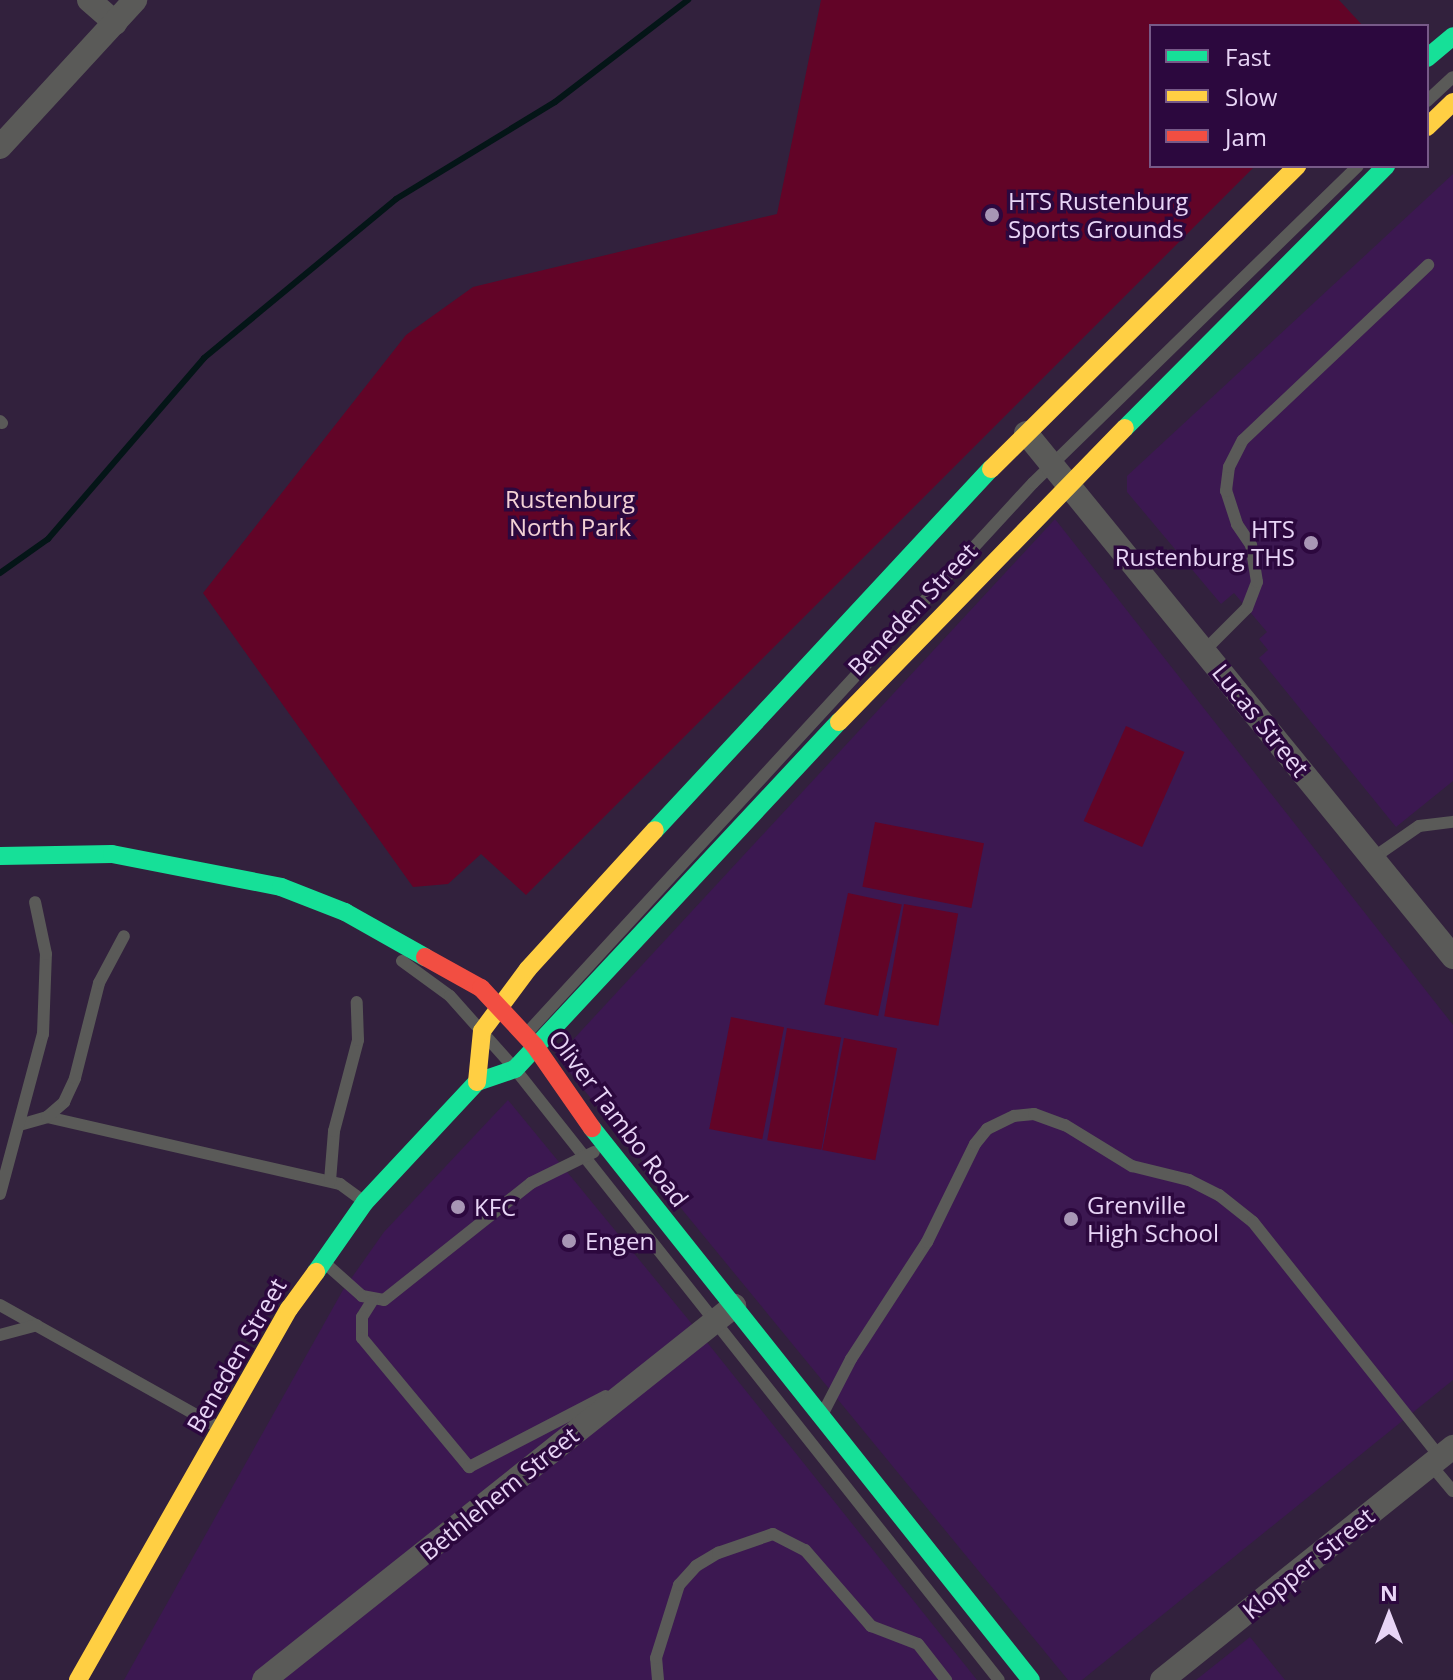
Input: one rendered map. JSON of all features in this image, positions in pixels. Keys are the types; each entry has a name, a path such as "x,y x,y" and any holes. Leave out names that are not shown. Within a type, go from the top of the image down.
{"main road":[{"path":"1429,56 1453,36"},
{"path":"1429,125 1453,102"},
{"name":"Beneden Street","path":"477,1082 482,1031 500,1004 809,662 1026,433 1295,168"},
{"name":"Beneden Street","path":"78,1680 320,1260 365,1202 477,1082 510,1063 1061,474 1384,168"},
{"name":"Oliver Tambo Road","path":"1,849 112,854 281,887 345,912 410,946 500,1004 531,1040 725,1314 821,1417 1031,1680"}],"street":[{"path":"89,0 115,23"},
{"path":"0,147 135,0"},
{"name":"Lucas Street","path":"1026,433 1453,957"},
{"name":"Bethlehem Street","path":"264,1680 725,1314"},
{"name":"Klopper Street","path":"1162,1680 1441,1456"}],"lane":[{"path":"1429,99 1453,77"},
{"path":"1061,474 1356,168"},
{"path":"1205,650 1247,608 1257,582 1251,545 1237,524 1226,491 1229,467 1243,440 1428,265"},
{"path":"1373,858 1419,826 1453,822"},
{"path":"0,872 40,867 99,870"},
{"path":"128,873 260,899"},
{"path":"0,1194 5,1167 23,1124 43,1034 46,954 35,902"},
{"path":"303,912 344,927 401,961 450,996 482,1031 725,1314 999,1680"},
{"path":"23,1124 47,1117 64,1102 75,1078 99,983 124,936"},
{"path":"330,1181 334,1131 358,1040 357,1002"},
{"path":"821,1417 851,1359 927,1242 975,1144 987,1129 1014,1116 1034,1114 1065,1125 1132,1166 1209,1190 1253,1222 1441,1456 1453,1491"},
{"path":"47,1117 330,1181 365,1202"},
{"path":"320,1260 372,1301 384,1300 531,1183 605,1146"},
{"path":"372,1301 362,1317 362,1338 469,1467 648,1375"},
{"path":"0,1305 220,1429"},
{"path":"0,1335 37,1325"},
{"path":"658,1680 656,1658 679,1585 696,1566 718,1553 773,1534 805,1550 871,1626 918,1644 946,1680"}],"shaded area":[{"name":"HTS Rustenburg THS","path":"1453,174 1453,781 1396,827 1259,658 1268,650 1259,639 1267,632 1234,593 1221,604 1127,492 1127,476"},
{"name":"Grenville High School","path":"1055,519 1453,1025 1453,1380 1082,1680 1068,1680 557,1057"},
{"path":"508,1100 977,1680 124,1680 343,1290 384,1232"},
{"path":"1250,1637 1285,1680 1196,1680"}],"green space":[{"name":"Rustenburg North Park","path":"821,0 1339,0 1361,24 1149,24 1149,168 1253,168 526,895 481,854 448,884 413,887 203,593 406,335 473,287 777,214"},
{"path":"1126,726 1184,752 1142,847 1084,821"},
{"path":"875,822 984,843 971,908 862,887"},
{"path":"848,893 902,904 878,1016 824,1005"},
{"path":"904,904 958,914 938,1026 884,1016"},
{"path":"731,1017 784,1027 762,1139 709,1129"},
{"path":"787,1028 841,1038 821,1150 767,1140"},
{"path":"844,1038 897,1048 875,1160 822,1150"}],"waterway":[{"path":"0,573 48,539 204,358 396,199 555,102 688,0"}],"traffic: fast":[{"path":"1429,56 1453,36"},
{"path":"1125,428 1384,168"},
{"path":"655,830 991,469"},
{"path":"316,1272 365,1202 477,1082 515,1069 839,722"},
{"path":"0,856 112,854 281,887 345,912 425,957"},
{"path":"592,1128 1031,1680"}],"traffic: slow":[{"path":"1429,125 1453,102"},
{"path":"991,469 1295,168"},
{"path":"839,722 1125,428"},
{"path":"477,1082 482,1031 528,969 655,830"},
{"path":"78,1680 289,1309 316,1272"}],"traffic: jam":[{"path":"425,957 481,988 535,1046 592,1128"}],"place":[{"name":"HTS Rustenburg Sports Grounds","path":"992,215"},
{"name":"HTS Rustenburg THS","path":"1311,543"},
{"name":"KFC","path":"458,1207"},
{"name":"Grenville High School","path":"1071,1219"},
{"name":"Engen","path":"569,1241"}]}
